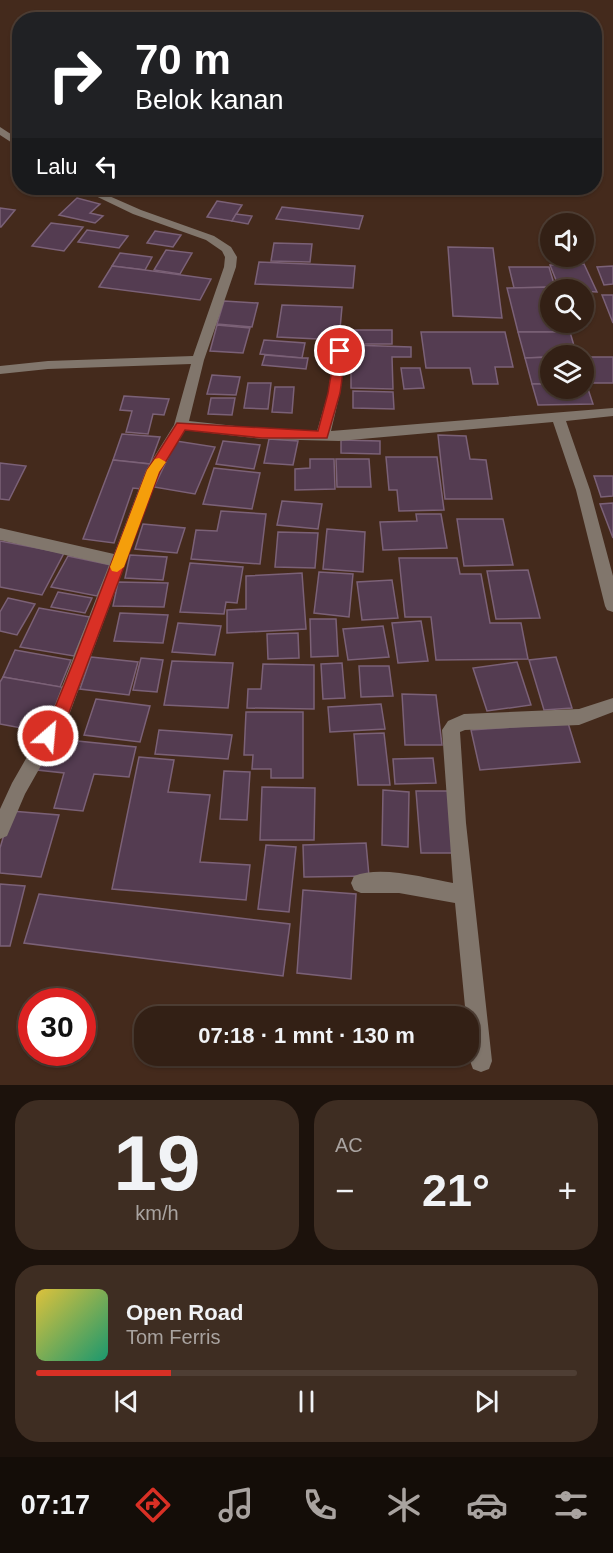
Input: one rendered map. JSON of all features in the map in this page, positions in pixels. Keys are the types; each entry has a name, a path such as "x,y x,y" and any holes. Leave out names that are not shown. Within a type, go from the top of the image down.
{"street":[{"path":"0,830 18,789 59,718 153,470 181,426 198,360 230,267 231,256 227,249 210,238 137,212 99,195"},
{"path":"323,435 334,393 340,351"},
{"path":"0,370 48,365 198,360"},
{"path":"181,426 262,434 323,435 398,432 613,412"},
{"path":"558,417 583,490 613,606"},
{"path":"0,534 119,561"},
{"path":"481,1061 457,823 452,728 464,722 579,717 613,705"},
{"path":"361,883 399,883 465,895"}],"building":[{"path":"77,198 100,204 90,213 103,216 95,223 59,215"},
{"path":"217,201 242,205 232,221 207,217"},
{"path":"282,207 363,216 359,229 276,219"},
{"path":"0,208 15,210 1,227 0,227"},
{"path":"236,214 252,216 248,224 232,221"},
{"path":"51,223 83,227 64,251 32,246"},
{"path":"87,230 128,236 119,248 78,242"},
{"path":"155,231 181,235 173,247 147,243"},
{"path":"274,243 312,244 310,262 271,261"},
{"path":"448,247 493,248 502,318 453,316"},
{"path":"166,250 192,253 180,274 154,270"},
{"path":"120,253 152,257 145,270 112,266"},
{"path":"259,262 355,266 353,288 255,284"},
{"path":"112,266 211,279 200,300 99,287"},
{"path":"613,266 613,284 604,285 597,267"},
{"path":"509,267 549,267 553,279 540,279 540,287 514,288"},
{"path":"551,267 585,267 591,279 556,279"},
{"path":"540,287 540,332 518,332 507,288"},
{"path":"602,295 613,295 613,323"},
{"path":"224,301 258,303 252,327 217,324"},
{"path":"282,305 342,307 339,340 277,337"},
{"path":"217,325 250,328 243,353 210,351"},
{"path":"352,330 392,330 392,344 352,344"},
{"path":"421,332 505,332 513,367 495,367 498,384 473,384 470,368 426,368"},
{"path":"518,332 570,333 574,345 540,345 540,357 525,358"},
{"path":"264,340 305,343 302,358 260,354"},
{"path":"351,345 411,347 411,357 392,357 393,389 351,388"},
{"path":"265,355 308,358 306,369 262,365"},
{"path":"540,357 540,384 532,384 525,358"},
{"path":"594,357 613,357 613,383 594,383"},
{"path":"401,368 420,368 424,388 404,389"},
{"path":"212,375 240,377 236,395 207,394"},
{"path":"248,383 271,383 268,409 244,408"},
{"path":"532,384 540,384 540,399 591,399 593,404 538,405"},
{"path":"275,387 294,387 292,413 272,412"},
{"path":"353,391 393,392 394,409 353,408"},
{"path":"124,396 169,399 164,415 153,414 148,434 126,432 132,411 120,410"},
{"path":"211,398 235,398 232,415 208,414"},
{"path":"122,434 160,437 150,464 113,460"},
{"path":"438,435 466,436 470,459 486,460 492,499 445,499"},
{"path":"269,439 298,441 293,465 264,463"},
{"path":"341,440 380,441 380,454 341,453"},
{"path":"176,441 215,447 195,494 154,487"},
{"path":"223,441 260,445 254,469 216,464"},
{"path":"386,457 437,457 444,510 399,511 397,490 389,490"},
{"path":"310,459 334,459 335,489 295,490 295,469 310,468"},
{"path":"336,459 369,459 371,487 337,487"},
{"path":"113,460 150,464 142,489 133,488 114,543 83,539"},
{"path":"0,463 26,466 9,500 0,499"},
{"path":"214,468 260,473 252,509 203,504"},
{"path":"594,476 613,476 613,496 601,497"},
{"path":"282,501 322,504 318,529 277,525"},
{"path":"613,503 613,538 600,504"},
{"path":"221,511 266,514 260,564 191,559 196,530 217,531"},
{"path":"416,514 441,514 447,548 383,550 380,522 417,521"},
{"path":"457,519 503,519 513,565 464,566"},
{"path":"143,524 185,528 177,553 135,549"},
{"path":"327,529 365,532 363,572 323,569"},
{"path":"278,532 318,533 315,568 275,567"},
{"path":"0,541 64,553 42,595 0,587"},
{"path":"130,555 167,557 163,580 125,578"},
{"path":"68,556 111,565 97,596 51,587"},
{"path":"399,558 457,558 460,574 481,574 490,623 521,623 528,659 436,660 431,617 405,617"},
{"path":"190,563 243,567 237,603 226,602 224,614 180,612"},
{"path":"528,570 540,618 496,619 487,571"},
{"path":"319,572 353,574 349,617 314,613"},
{"path":"302,573 306,629 227,633 227,610 246,609 246,576"},
{"path":"392,580 398,618 362,620 357,582"},
{"path":"118,582 168,583 164,607 113,606"},
{"path":"58,592 92,598 85,613 51,607"},
{"path":"8,598 35,604 17,635 0,631 0,612"},
{"path":"39,608 90,617 74,656 20,647"},
{"path":"120,613 168,615 163,643 114,641"},
{"path":"310,619 336,619 338,656 311,657"},
{"path":"421,621 428,661 398,663 392,623"},
{"path":"178,623 221,626 215,655 172,652"},
{"path":"383,626 389,657 348,660 343,629"},
{"path":"298,633 299,658 268,659 267,634"},
{"path":"15,650 71,660 60,687 3,677"},
{"path":"91,657 138,662 129,695 80,689"},
{"path":"556,657 572,708 544,710 529,660"},
{"path":"141,658 163,660 157,692 133,690"},
{"path":"172,661 233,663 228,708 164,705"},
{"path":"517,662 531,705 487,711 473,668"},
{"path":"342,663 345,698 323,699 321,664"},
{"path":"263,664 314,665 314,709 247,708 248,689 261,689"},
{"path":"359,666 389,666 393,696 361,697"},
{"path":"3,677 67,688 48,733 0,724 0,682"},
{"path":"402,694 436,695 442,745 405,745"},
{"path":"96,699 150,706 140,742 84,735"},
{"path":"381,704 385,729 330,732 328,707"},
{"path":"246,712 303,712 303,778 271,778 271,769 252,769 253,755 244,755"},
{"path":"568,723 580,762 480,770 471,730"},
{"path":"159,730 232,735 228,759 155,754"},
{"path":"384,733 390,785 358,785 354,734"},
{"path":"38,737 136,747 129,777 94,774 83,811 54,808 64,773 28,769"},
{"path":"139,757 174,760 168,792 210,795 200,862 250,865 246,900 112,889"},
{"path":"433,758 436,783 395,784 393,759"},
{"path":"224,771 250,772 247,820 220,819"},
{"path":"262,787 315,788 314,840 260,840"},
{"path":"383,790 409,792 408,847 382,845"},
{"path":"416,791 449,791 455,853 421,853"},
{"path":"11,811 59,815 41,877 0,873 0,848"},
{"path":"366,843 369,876 304,877 303,845"},
{"path":"266,845 296,847 289,912 258,909"},
{"path":"0,884 25,886 10,946 0,946"},
{"path":"303,890 356,894 351,979 297,973"},
{"path":"39,894 290,924 283,976 24,943"}],"slow traffic":[{"path":"117,567 153,470 159,462"}],"route":[{"path":"48,736 59,718 153,470 181,426 262,434 323,435 334,393 340,351"}]}
